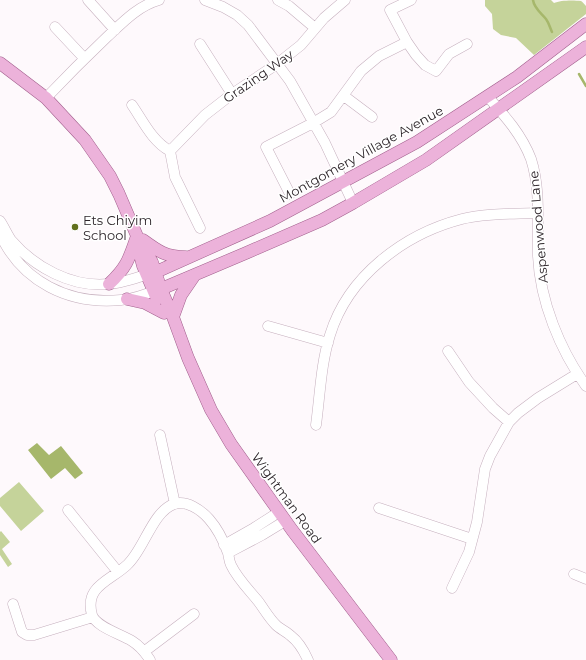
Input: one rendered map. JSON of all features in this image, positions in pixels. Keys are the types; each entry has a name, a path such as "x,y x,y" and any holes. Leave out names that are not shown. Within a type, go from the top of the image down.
{"main road":[{"name":"Montgomery Village Avenue","path":"151,273 270,221 344,183 417,142 488,97 586,24"},
{"path":"157,290 322,220 353,203 426,160 500,110 586,48"},
{"name":"Wightman Road","path":"0,63 46,98 85,140 110,176 140,240 149,254 151,273 169,315 172,331 180,340 212,410 231,444 282,516 391,660"},
{"path":"109,284 121,273 140,240 166,255 175,257 189,257"},
{"path":"127,299 145,303 169,315 195,275"}],"street":[{"path":"88,0 115,30"},
{"path":"46,98 84,58 136,10 151,2 159,0"},
{"path":"206,0 223,7 237,15 248,24 290,81 325,143 353,203"},
{"path":"278,0 289,6 315,28"},
{"name":"Grazing Way","path":"170,151 205,114 301,46 324,18 345,0"},
{"path":"411,0 390,10 407,42 425,65 436,71 449,54 467,44"},
{"path":"55,27 84,58"},
{"path":"290,194 266,147 331,112 344,96 354,79 368,64 379,56 407,42"},
{"path":"200,44 232,94"},
{"path":"344,96 372,116"},
{"name":"Aspenwood Lane","path":"488,97 520,136 531,160 536,184 539,266 545,299 555,329 566,353 577,374 586,386"},
{"path":"132,105 156,140 170,151 175,177 200,228"},
{"path":"316,425 324,358 330,333 339,312 354,286 384,257 408,240 424,232 461,220 480,216 538,213"},
{"path":"0,221 11,239 32,260 54,273 78,282 109,284 126,281 151,273"},
{"path":"0,234 14,258 26,270 41,283 61,293 78,298 100,301 127,299 157,290"},
{"path":"268,326 328,343"},
{"path":"448,350 470,382 509,422"},
{"path":"452,588 469,552 477,522 485,469 490,456 509,422 527,406 577,374"},
{"path":"160,435 175,504"},
{"path":"150,660 145,651 132,641 102,626 93,617 90,607 91,599 93,592 127,565 134,557 158,517 175,504 189,505 201,511 210,520 226,549 231,565 237,574 277,626 292,636 300,644 308,660"},
{"path":"379,508 472,539"},
{"path":"68,510 118,572"},
{"path":"226,549 254,528 282,516"},
{"path":"574,574 586,579"},
{"path":"13,604 22,632 27,635 34,635 93,617"},
{"path":"145,651 194,614"}],"shaded area":[{"path":"485,0 551,0 554,3 575,0 583,2 586,6 586,14 534,55 516,38 501,35 493,29 492,14 485,6"},
{"path":"37,443 49,455 61,446 83,473 75,479 65,468 51,479 28,450"},
{"path":"19,482 44,511 21,531 0,506 0,498"},
{"path":"1,531 10,542 2,549 12,564 8,567 0,555"}],"waterway":[{"path":"533,0 536,8 547,21 552,32"},
{"path":"579,74 586,86"}],"place":[{"name":"Ets Chiyim School","path":"75,227"}]}
